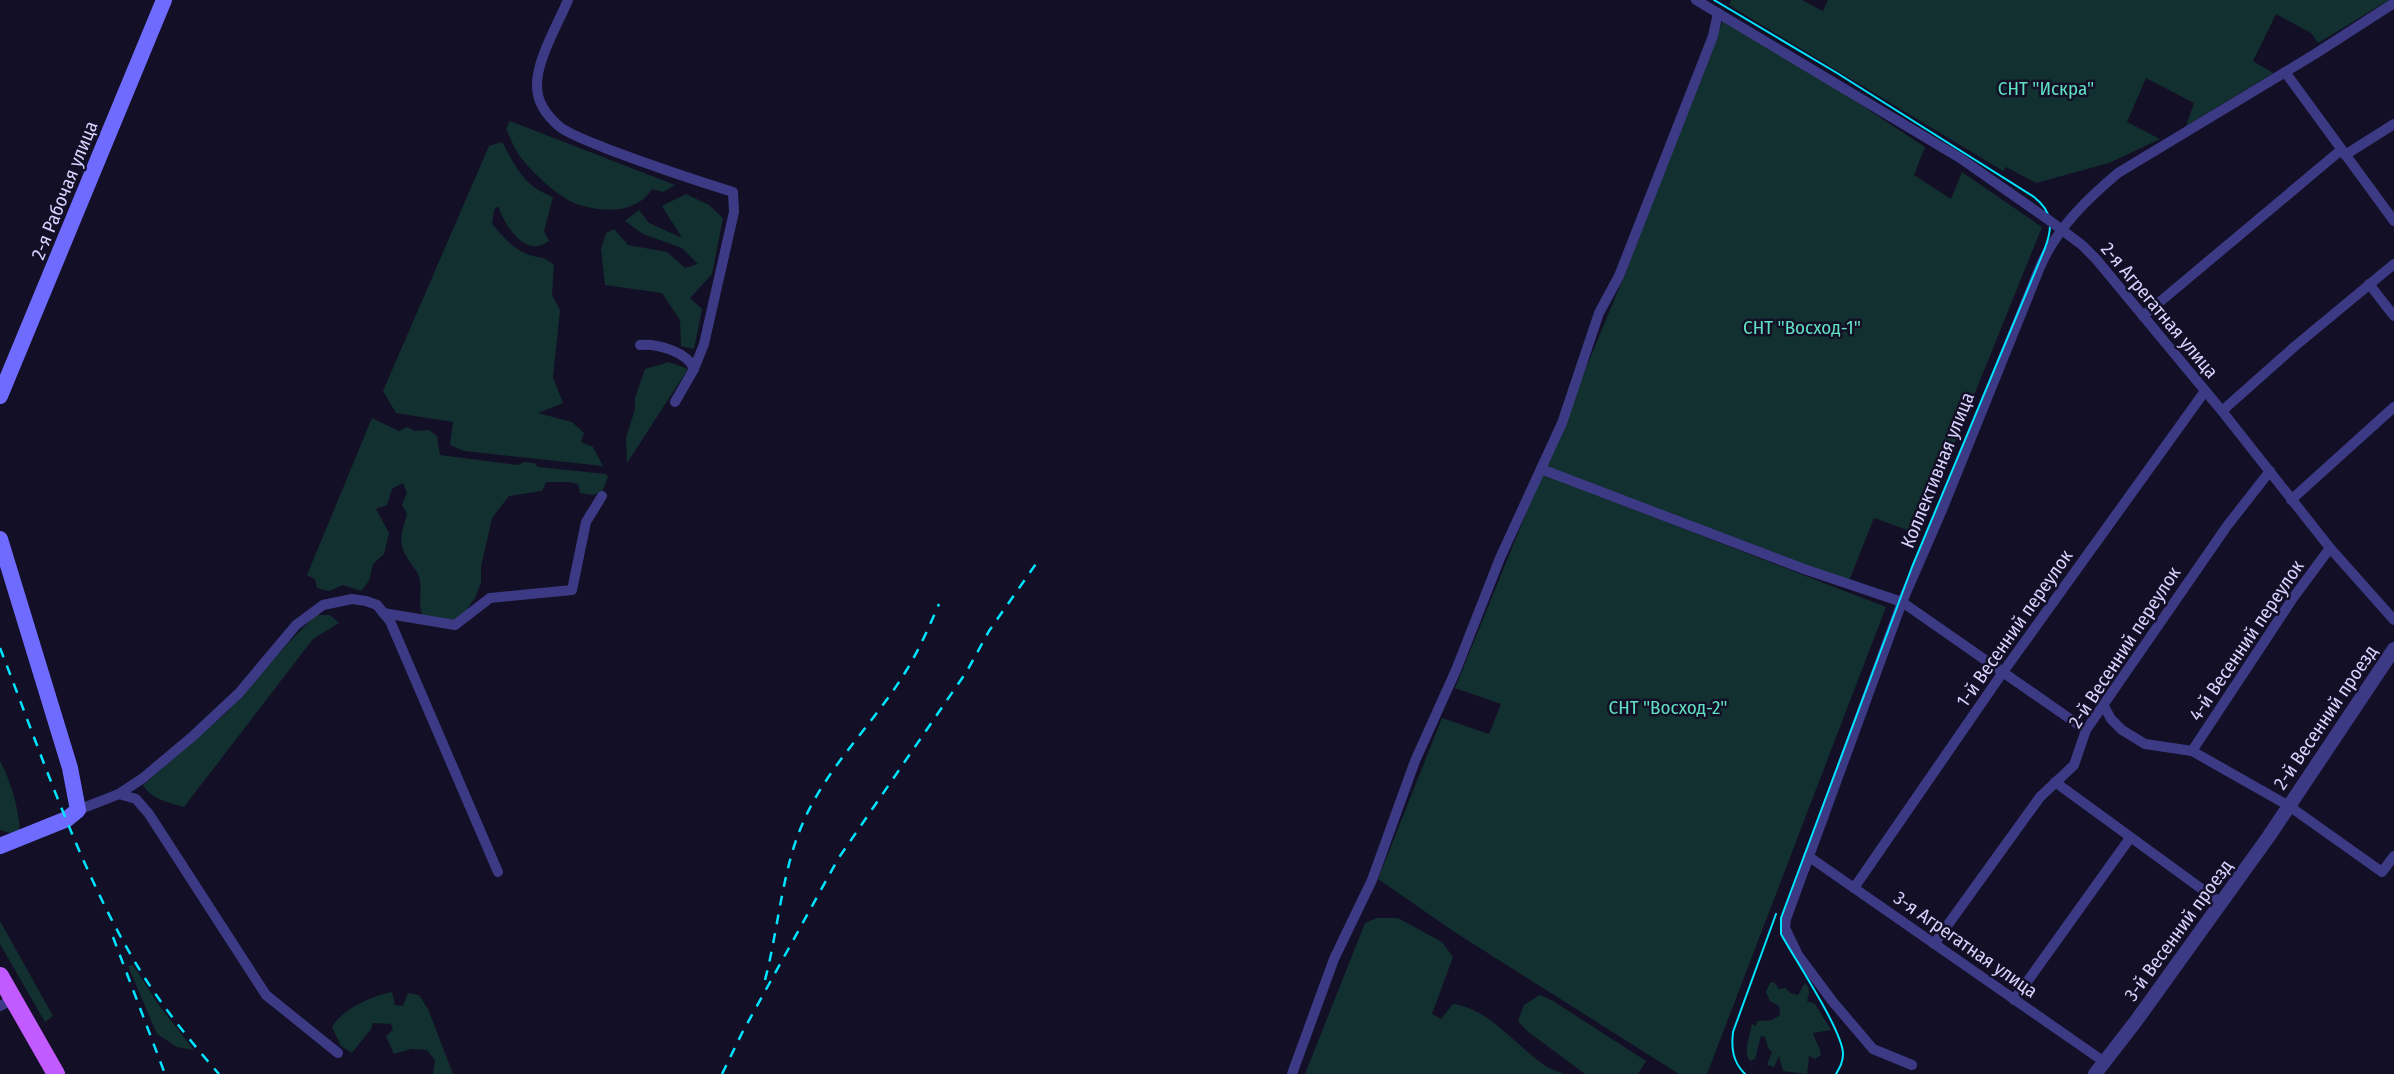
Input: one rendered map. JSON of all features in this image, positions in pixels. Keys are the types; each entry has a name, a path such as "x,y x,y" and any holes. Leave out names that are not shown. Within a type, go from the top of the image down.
{"main road":[{"name":"2-я Рабочая улица","path":"0,396 164,0"},
{"path":"0,539 70,768 78,810 67,818 0,846"},
{"path":"0,976 7,1002 56,1074"}],"street":[{"path":"568,0 538,76 538,96 550,117 562,129 601,146 662,170 733,192 734,212 704,344 694,369 675,402"},
{"name":"2-я Агрегатная улица","path":"1696,0 1960,158 2082,245 2222,411 2330,548 2394,620"},
{"name":"Коллективная улица","path":"1912,1065 1873,1049 1833,1002 1788,939 1786,919 1902,603 2050,244 2059,228 2118,173 2394,3"},
{"path":"1292,1074 1334,959 1372,880 1415,761 1456,670 1500,558 1562,423 1599,313 1619,276 1713,36 1718,13"},
{"path":"2285,72 2394,221"},
{"path":"2143,316 2343,153 2394,124"},
{"path":"2222,411 2394,264"},
{"path":"2369,284 2394,316"},
{"path":"640,345 667,348 692,363 694,369"},
{"name":"1-й Весенний переулок","path":"1854,888 2003,671 2205,391"},
{"path":"2291,500 2394,407"},
{"path":"1541,469 1902,603 2086,730"},
{"name":"2-й Весенний переулок","path":"1934,944 2039,797 2074,765 2086,730 2227,526 2270,471"},
{"path":"383,613 455,625 491,598 572,590 586,522 602,496"},
{"name":"4-й Весенний переулок","path":"2192,751 2330,548"},
{"path":"78,810 119,794 143,778 239,693 296,625 323,605 352,599 377,606 390,621 498,872"},
{"name":"2-й Весенний проезд","path":"2289,806 2394,649"},
{"path":"2104,706 2111,719 2122,730 2145,744 2192,751 2289,806 2382,872 2394,856"},
{"path":"2055,782 2221,903"},
{"path":"119,794 136,799 149,814 266,995 338,1053"},
{"name":"3-й Весенний проезд","path":"2095,1074 2136,1021 2289,806"},
{"path":"2014,1000 2130,838"},
{"name":"3-я Агрегатная улица","path":"1808,856 2103,1061"}],"green space":[{"name":"СНТ \"Искра\"","path":"1731,0 1802,0 1823,11 1828,0 2389,0 2318,43 2311,33 2276,14 2253,61 2273,73 2186,126 2194,103 2146,78 2127,122 2160,139 2109,163 2036,183 2006,167 2003,171 1729,5"},
{"name":"СНТ \"Восход-1\"","path":"1723,20 1802,66 1925,147 1914,175 1951,199 1962,172 2042,227 1918,534 1874,518 1849,581 1545,466 1625,274"},
{"path":"510,121 675,185 663,192 652,189 638,203 620,209 590,208 573,202 548,186 521,158 506,129"},
{"path":"502,142 528,181 553,197 544,231 549,241 542,245 531,246 518,238 508,226 498,206 494,210 492,224 517,249 544,258 554,265 552,295 560,310 553,378 563,403 538,413 572,422 584,433 581,442 593,447 603,466 464,451 450,445 453,422 396,413 383,391 489,146"},
{"path":"686,194 709,205 723,218 712,274 690,298 702,309 694,349 681,346 680,320 662,293 605,285 601,249 606,233 614,229 628,245 667,252 685,268 698,264 682,248 643,234 625,221 639,210 649,223 682,238 662,206"},
{"path":"669,362 688,369 627,463 626,438 645,369"},
{"path":"372,418 399,431 407,427 415,431 429,430 437,436 440,455 518,465 524,462 534,463 538,467 606,474 608,477 602,492 593,495 580,493 578,484 546,482 542,491 509,496 492,518 481,567 481,583 475,598 463,615 454,622 423,616 418,575 402,544 407,514 402,505 407,493 403,483 392,489 387,505 376,509 389,533 384,554 373,564 369,581 361,591 343,585 329,591 317,588 315,579 307,575"},
{"name":"СНТ \"Восход-2\"","path":"1542,474 1886,607 1707,1074 1679,1074 1456,933 1378,879 1442,718 1489,734 1501,704 1455,688"},
{"path":"316,615 330,615 339,623 313,639 184,807 151,794 143,785 227,712"},
{"path":"0,761 14,796 20,833 0,830"},
{"path":"1377,918 1398,918 1442,942 1453,957 1432,1014 1441,1019 1453,1004 1466,1007 1490,1020 1544,1065 1564,1074 1305,1074 1365,923"},
{"path":"0,921 53,1016 45,1022 0,944"},
{"path":"133,965 158,1004 194,1050 177,1047 157,1034 128,966"},
{"path":"1774,982 1779,989 1786,988 1790,993 1798,995 1805,983 1809,989 1807,1001 1815,1004 1831,1030 1813,1033 1821,1055 1815,1059 1809,1056 1807,1074 1783,1071 1779,1056 1774,1067 1767,1065 1772,1052 1765,1037 1761,1036 1755,1059 1750,1061 1747,1055 1752,1024 1756,1026 1757,1021 1772,1020 1780,1015 1779,1006 1770,1001 1766,992 1770,983"},
{"path":"392,992 395,1005 403,1006 408,993 419,995 428,1009 453,1074 433,1074 435,1060 427,1050 411,1049 394,1054 386,1036 393,1030 391,1024 373,1023 352,1053 341,1046 332,1027 337,1020 358,1004"},
{"path":"1540,995 1646,1061 1638,1074 1585,1074 1527,1031 1518,1021 1524,1005"}],"tram line":[{"path":"1714,0 1837,73 2034,197 2045,208 2050,220 2045,248 1912,567 1781,918 1781,934 1827,1012 1841,1043 1843,1054 1836,1074"},
{"path":"1745,1074 1734,1055 1733,1032 1776,914"}],"railway":[{"path":"722,1074 838,859 967,671 989,631 1038,561"},
{"path":"765,980 785,881 802,825 824,784 906,671 939,604"},
{"path":"0,648 80,852 117,930 156,995 219,1074"},
{"path":"113,937 165,1074"}]}
